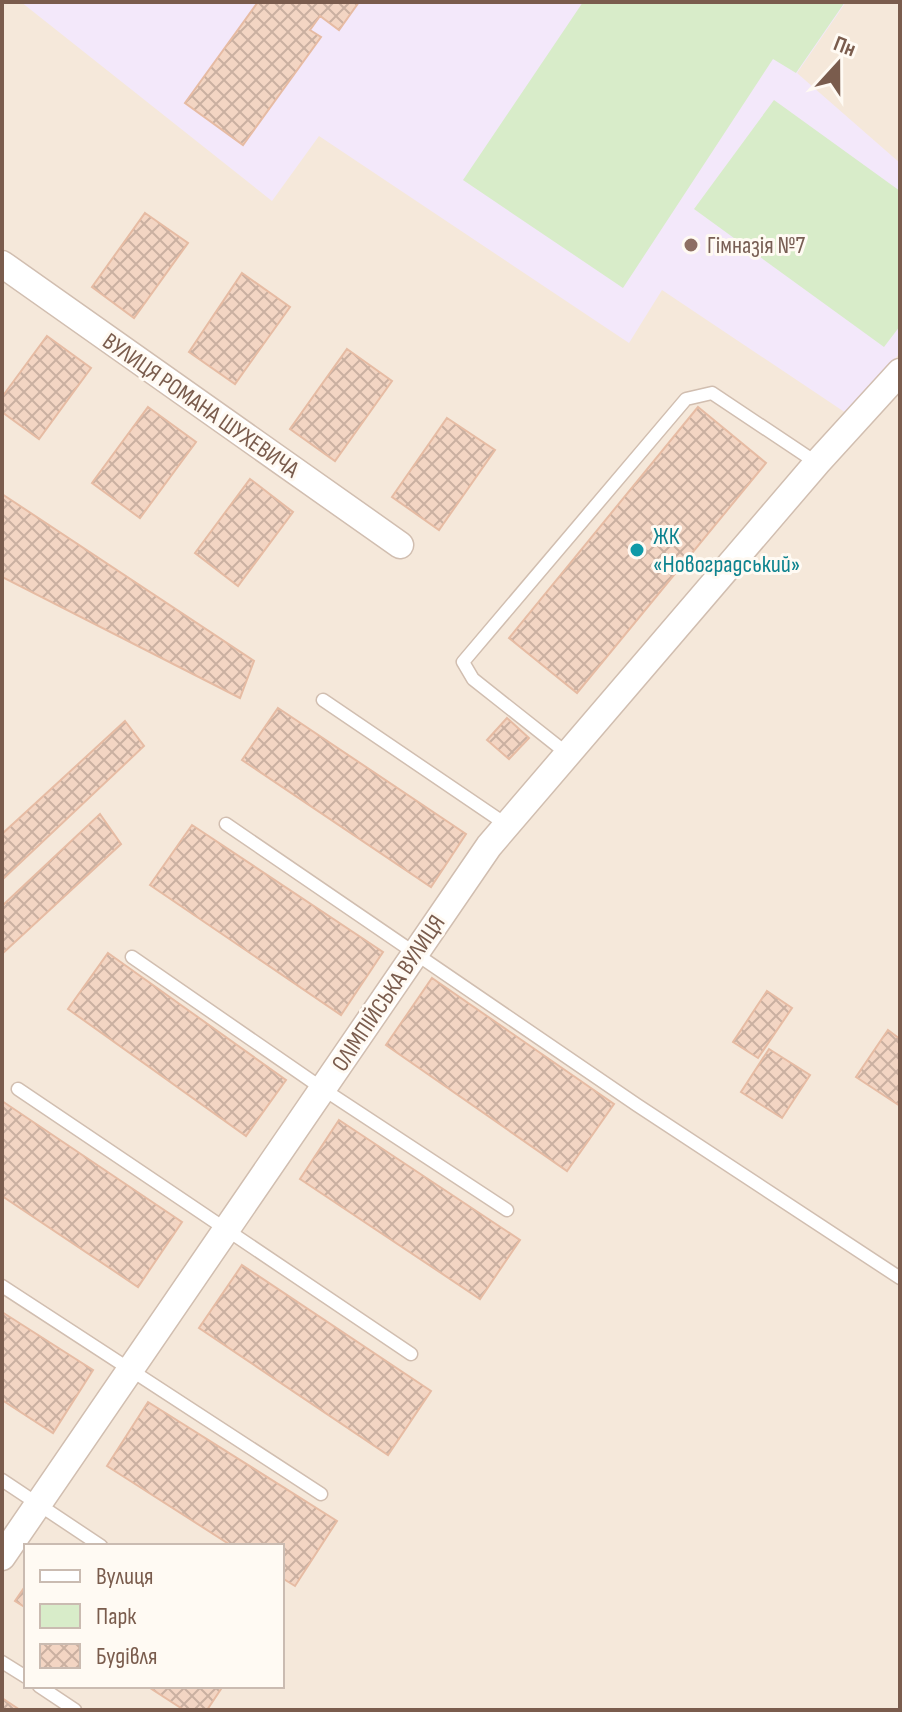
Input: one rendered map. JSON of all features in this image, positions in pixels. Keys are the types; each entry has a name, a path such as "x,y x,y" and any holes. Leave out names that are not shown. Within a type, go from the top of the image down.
{"street":[{"name":"ВУЛИЦЯ РОМАНА ШУХЕВИЧА","path":"3,266 400,545"},
{"name":"ОЛІМПІЙСЬКА ВУЛИЦЯ","path":"2,1557 489,846 817,463 900,372"}],"lane":[{"path":"569,755 473,679 463,662 686,399 712,393 817,463"},
{"path":"323,700 507,825"},
{"path":"226,824 637,1105 900,1278"},
{"path":"132,957 323,1089 507,1210"},
{"path":"18,1089 411,1354"},
{"path":"2,1286 321,1494"},
{"path":"2,1480 98,1544"},
{"path":"2,1662 24,1676"},
{"path":"42,1688 75,1710"}],"shaded area":[{"path":"2,2 900,2 900,1710 2,1710"},
{"name":"Гімназія №7","path":"21,2 846,2 797,73 900,163 900,353 846,413 662,290 629,343 319,136 272,201"}],"green space":[{"path":"583,2 845,2 796,73 773,59 623,288 463,180"},
{"path":"774,100 900,191 900,326 884,347 694,209"}],"building":[{"path":"258,2 359,2 339,30 320,16 310,30 321,37 243,145 185,103"},
{"path":"145,213 188,243 134,318 92,287"},
{"path":"242,273 290,307 235,384 189,352"},
{"path":"47,336 91,368 39,439 2,412 2,397"},
{"path":"347,349 392,381 335,461 290,429"},
{"path":"148,407 196,442 140,518 92,483"},
{"name":"ЖК «Новоградський»","path":"698,407 766,463 577,693 509,638"},
{"path":"447,418 495,450 439,530 392,497"},
{"path":"250,479 293,512 238,586 195,553"},
{"path":"2,494 254,661 240,698 2,577"},
{"path":"278,708 466,834 431,887 242,760"},
{"path":"507,718 529,738 509,759 487,740"},
{"path":"125,721 144,746 2,880 2,834"},
{"path":"100,814 121,844 2,954 2,906"},
{"path":"192,825 383,952 341,1015 150,885"},
{"path":"108,953 286,1080 246,1136 68,1009"},
{"path":"432,978 614,1104 567,1171 386,1045"},
{"path":"767,991 792,1008 758,1058 733,1042"},
{"path":"888,1030 900,1039 900,1106 856,1077"},
{"path":"769,1049 810,1075 782,1118 741,1092"},
{"path":"2,1101 182,1222 138,1287 2,1196"},
{"path":"339,1120 520,1240 480,1299 300,1179"},
{"path":"242,1265 431,1391 388,1455 199,1328"},
{"path":"2,1312 93,1370 53,1433 2,1400"},
{"path":"148,1402 337,1521 295,1586 284,1579 284,1544 229,1544 107,1466"},
{"path":"24,1588 24,1607 15,1601"},
{"path":"150,1688 222,1688 207,1710 184,1710"},
{"path":"2,1698 20,1710 2,1710"}],"place":[{"name":"Гімназія №7","path":"691,245"},
{"name":"ЖК «Новоградський»","path":"637,550"}]}
